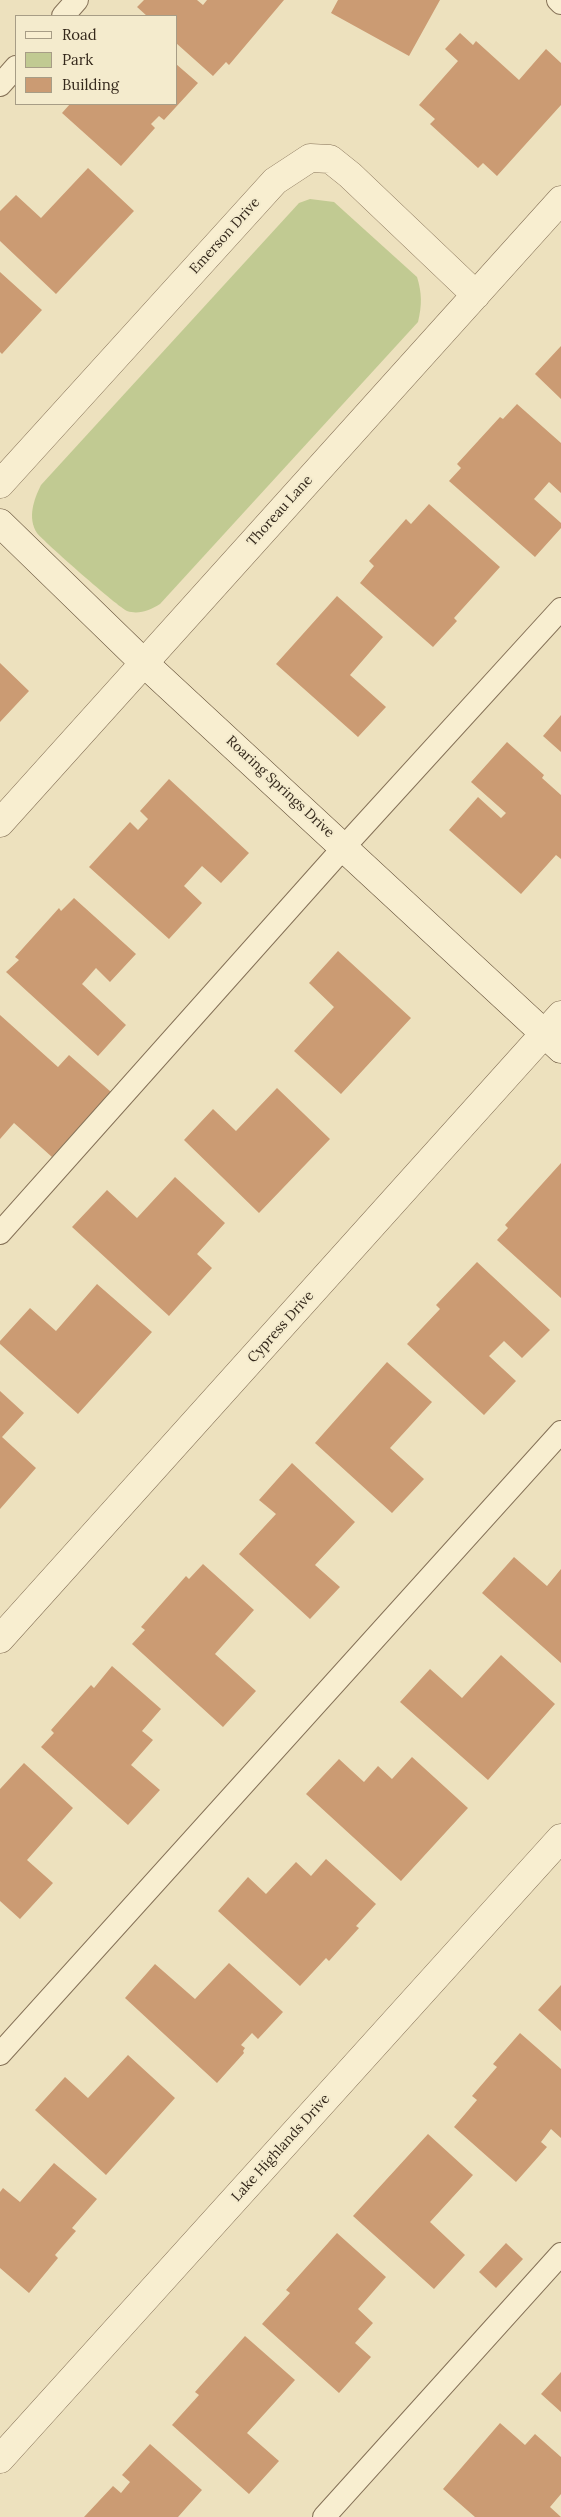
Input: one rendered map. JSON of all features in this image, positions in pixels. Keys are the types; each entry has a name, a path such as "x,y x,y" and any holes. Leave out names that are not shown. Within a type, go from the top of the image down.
{"street":[{"name":"Emerson Drive","path":"0,484 275,181 310,158 330,159 350,175 476,295"},
{"name":"Thoreau Lane","path":"0,822 561,200"},
{"name":"Roaring Springs Drive","path":"0,523 144,663 344,847 556,1033"},
{"name":"Cypress Drive","path":"0,1639 556,1033"},
{"name":"Lake Highlands Drive","path":"0,2459 561,1838"}],"lane":[{"path":"63,15 77,0"},
{"path":"0,85 15,68"},
{"path":"0,1233 344,847 561,609"},
{"path":"0,2054 561,1432"},
{"path":"324,2517 561,2254"}],"green space":[{"path":"310,199 334,202 417,277 421,299 418,322 160,604 144,611 127,611 81,574 37,533 32,521 32,515 38,490 299,203"}],"building":[{"path":"144,0 197,0 203,5 207,0 284,0 229,65 226,62 213,76 178,45 178,15 146,15 137,7"},
{"path":"338,0 440,0 409,56 331,13"},
{"path":"460,33 473,45 476,41 519,80 546,49 561,63 561,105 497,176 483,163 478,168 430,124 435,119 419,105 458,61 445,49"},
{"path":"178,66 198,83 178,105"},
{"path":"69,105 178,105 164,120 159,116 151,124 155,128 121,166 62,113"},
{"path":"88,168 134,211 56,294 0,241 0,211 16,195 41,218"},
{"path":"0,272 42,310 2,354 0,352"},
{"path":"561,346 561,399 535,374"},
{"path":"517,404 561,443 561,493 549,482 534,499 561,523 561,528 535,557 449,481 461,468 457,464 500,417 503,419"},
{"path":"429,504 500,567 454,618 457,621 433,647 360,583 374,566 369,561 406,519 411,524"},
{"path":"337,596 383,637 350,675 386,707 358,737 276,664"},
{"path":"0,663 29,691 0,722"},
{"path":"561,715 561,752 543,736"},
{"path":"507,742 544,775 542,778 561,795 561,859 556,855 521,894 449,830 478,797 501,818 506,813 471,782"},
{"path":"169,779 249,853 221,883 202,866 184,886 202,903 169,939 89,867 130,822 138,830 148,819 140,811"},
{"path":"74,898 136,954 110,982 96,968 82,984 126,1025 98,1056 6,972 19,960 15,957 59,908 61,911"},
{"path":"338,951 411,1018 341,1094 294,1051 334,1007 309,983"},
{"path":"0,1015 58,1067 69,1055 111,1092 52,1157 14,1123 0,1139"},
{"path":"277,1088 330,1139 259,1213 184,1140 213,1109 236,1131"},
{"path":"561,1163 561,1298 497,1240 508,1228 505,1225"},
{"path":"175,1177 225,1223 197,1254 212,1268 169,1316 72,1227 107,1190 137,1218"},
{"path":"477,1262 550,1330 522,1358 504,1341 489,1356 516,1381 484,1415 407,1344 440,1309 436,1305"},
{"path":"97,1284 152,1332 78,1414 0,1344 0,1341 30,1308 56,1331"},
{"path":"387,1362 432,1402 390,1448 424,1479 392,1513 315,1443"},
{"path":"0,1391 24,1413 2,1437 36,1468 0,1509"},
{"path":"292,1463 355,1522 315,1565 340,1587 310,1619 239,1554 276,1514 259,1500"},
{"path":"514,1557 547,1586 561,1569 561,1663 482,1593"},
{"path":"203,1564 254,1610 215,1654 256,1691 223,1727 132,1644 145,1630 141,1627 186,1576 189,1579"},
{"path":"501,1655 555,1704 488,1780 400,1702 430,1669 462,1698"},
{"path":"112,1666 161,1709 142,1731 153,1740 131,1765 160,1790 128,1825 41,1747 54,1733 51,1730 91,1685 94,1688"},
{"path":"412,1757 468,1808 401,1881 306,1794 339,1759 364,1782 378,1766 392,1779"},
{"path":"24,1763 73,1808 27,1860 53,1883 20,1919 0,1901 0,1789"},
{"path":"326,1859 376,1904 356,1926 359,1928 329,1961 326,1958 300,1986 218,1911 248,1877 266,1894 296,1862 311,1876"},
{"path":"229,1963 283,2012 258,2039 252,2033 241,2045 245,2048 244,2053 217,2083 125,1998 155,1964 195,1999"},
{"path":"561,1985 561,2031 538,2010"},
{"path":"520,2033 561,2069 561,2138 551,2129 541,2142 547,2147 516,2182 454,2127 477,2100 472,2096 497,2067 493,2064"},
{"path":"128,2055 175,2098 106,2175 35,2110 65,2077 88,2098"},
{"path":"428,2134 473,2175 430,2222 465,2255 434,2289 353,2216"},
{"path":"54,2163 97,2199 72,2228 76,2231 55,2255 58,2258 29,2293 0,2268 0,2192 3,2188 20,2202"},
{"path":"337,2233 386,2277 358,2309 373,2323 355,2343 371,2357 339,2393 262,2324 290,2293 286,2290"},
{"path":"506,2243 523,2259 496,2288 479,2272"},
{"path":"245,2336 295,2380 247,2433 279,2461 249,2494 172,2425 199,2395 195,2392"},
{"path":"561,2372 561,2412 541,2394"},
{"path":"500,2423 525,2445 535,2434 561,2457 561,2494 550,2507 561,2517 475,2517 443,2489"},
{"path":"150,2444 202,2490 178,2517 84,2517 113,2486 121,2493 130,2482 122,2475"}]}
